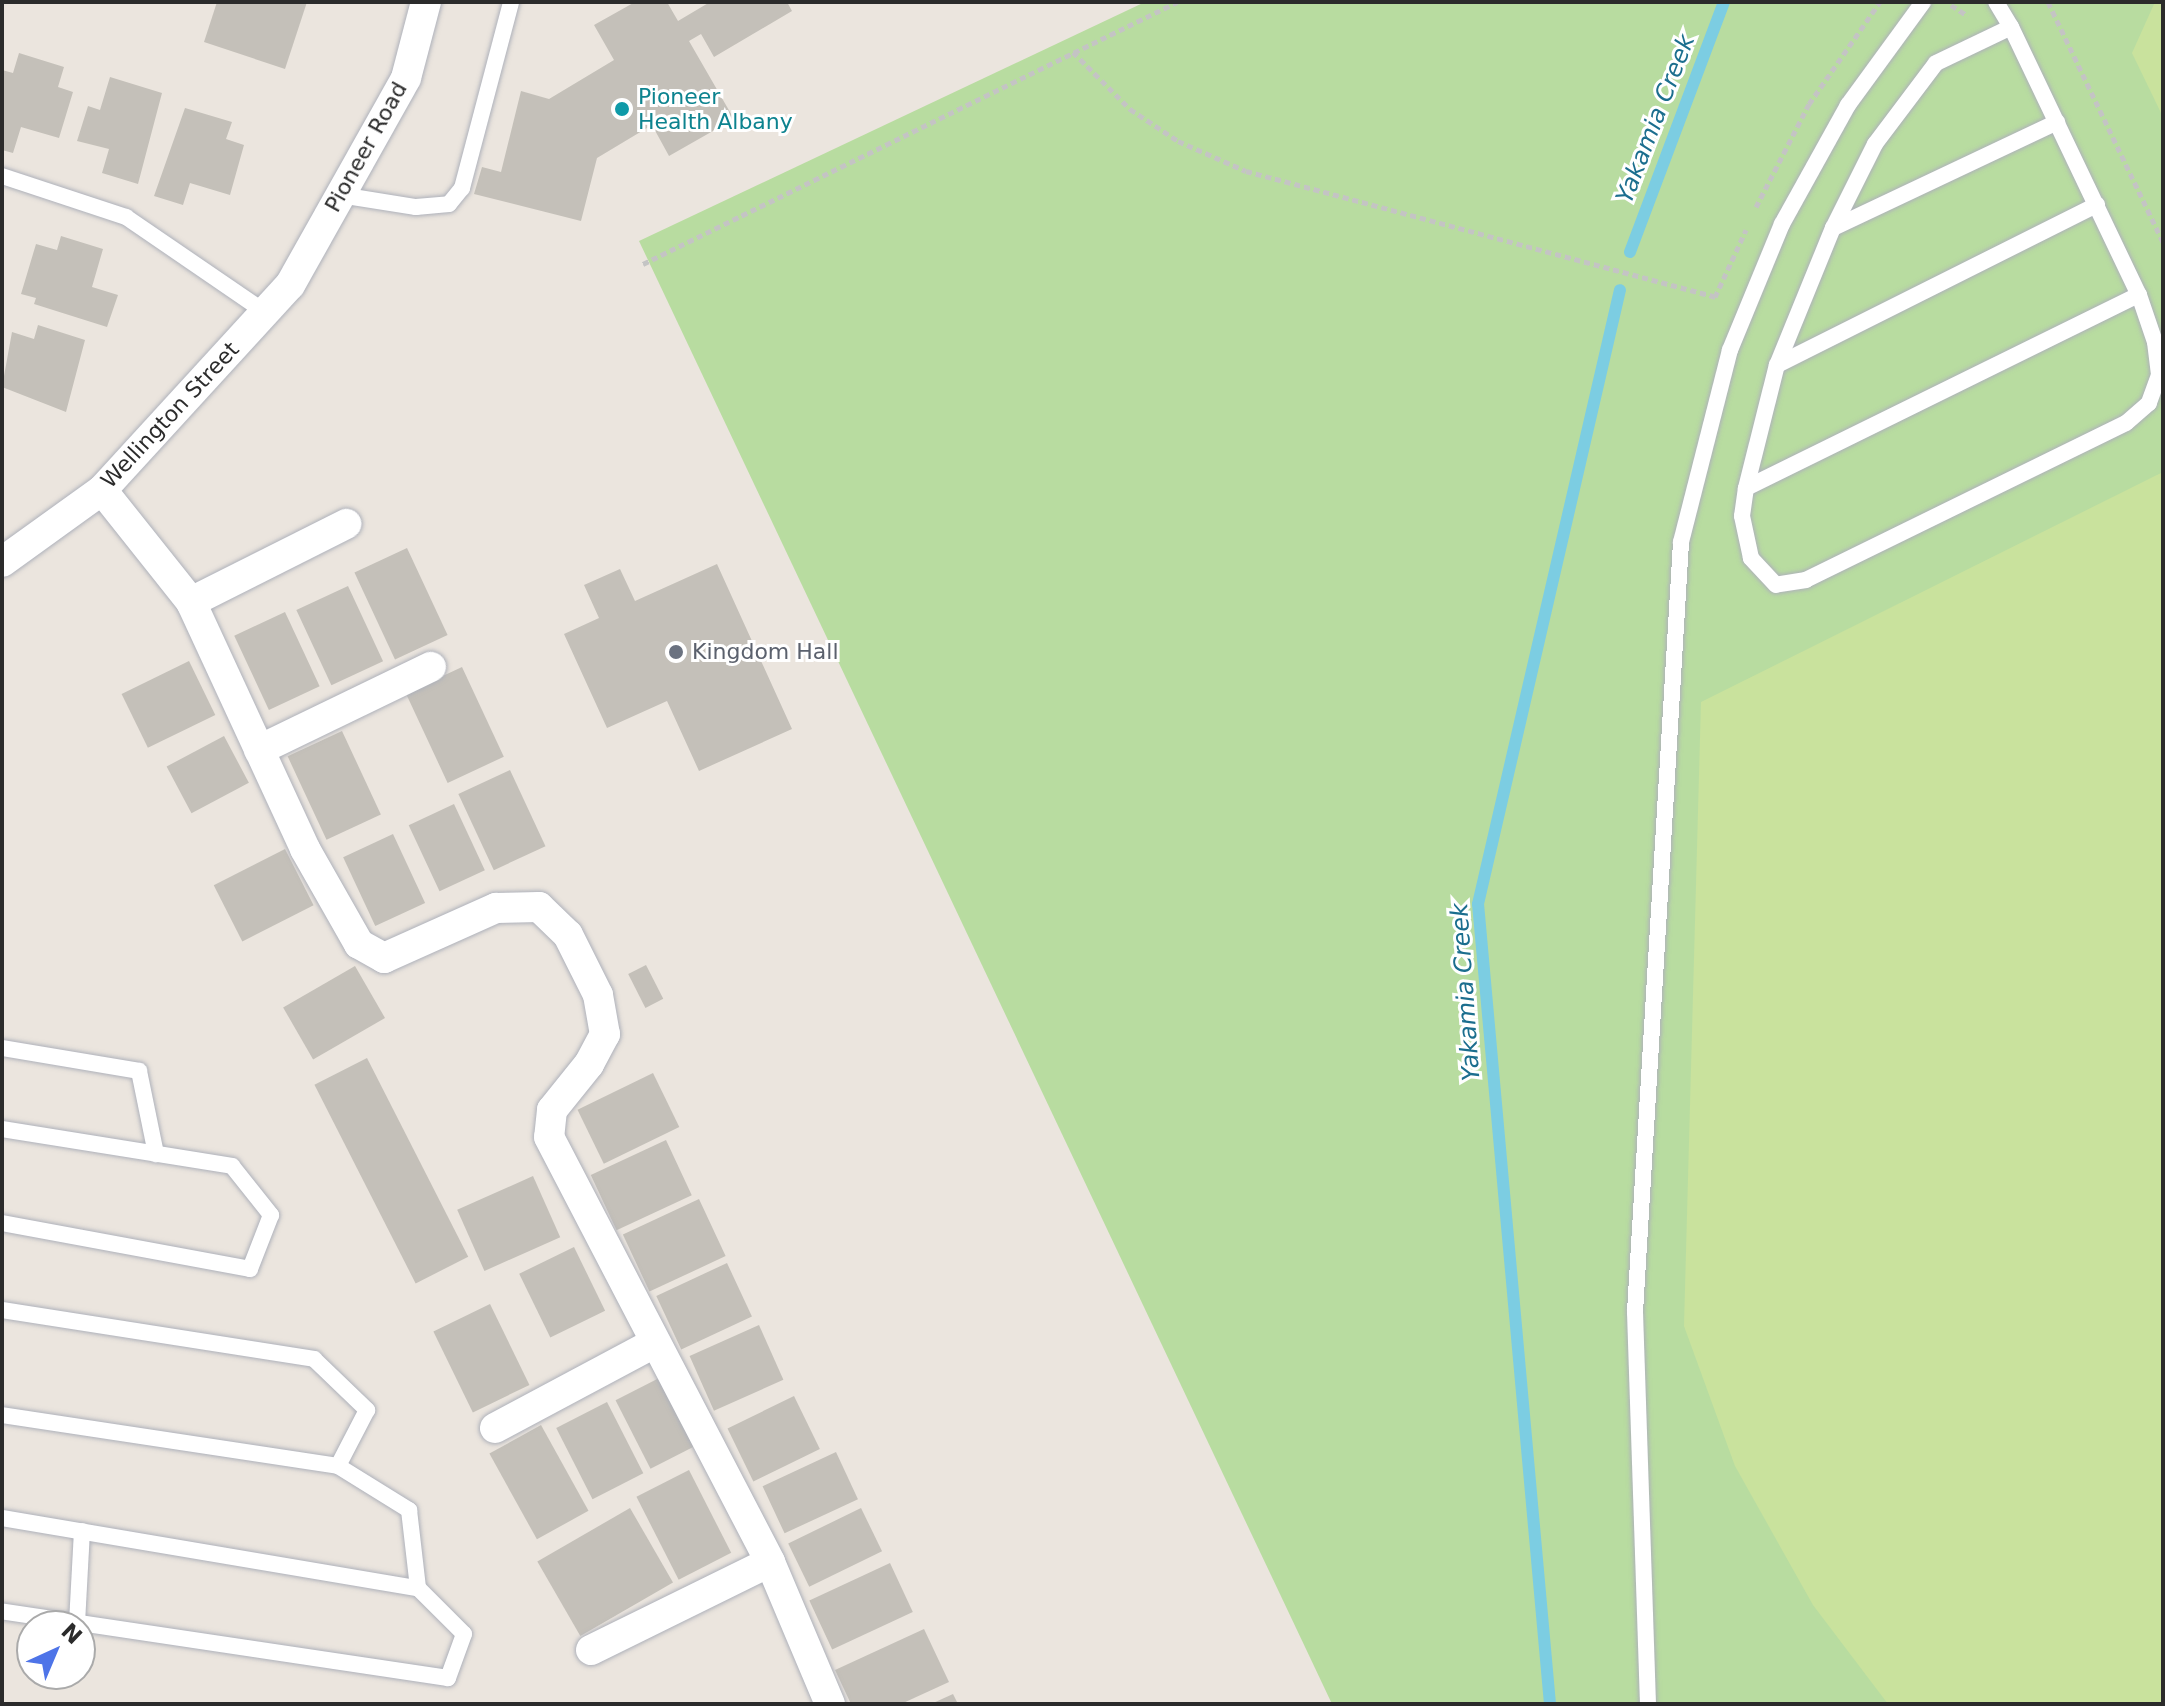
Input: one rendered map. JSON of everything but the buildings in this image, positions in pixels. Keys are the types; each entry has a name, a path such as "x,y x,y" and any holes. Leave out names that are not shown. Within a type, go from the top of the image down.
{"street":[{"name":"Pioneer Road","path":"290,285 406,78 426,2"},
{"name":"Wellington Street","path":"2,562 102,490 290,285"},
{"path":"102,490 191,602 305,849 359,944 384,958 496,908 539,907 568,935 598,995 605,1034 589,1064 552,1110 549,1137 770,1562 830,1704"},
{"path":"191,602 346,524"},
{"path":"259,750 431,667"},
{"path":"495,1428 654,1343"},
{"path":"591,1650 770,1562"}],"lane":[{"path":"340,195 416,207 449,204 462,188 511,2"},
{"path":"1648,1704 1635,1312 1681,542 1730,350 1782,224 1848,105 1923,2"},
{"path":"1996,2 2011,27 2139,295 2155,342 2159,375 2149,403 2112,430 1806,580 1776,585 1751,558 1742,516 1746,488 1777,365 1833,228 1875,144 1936,63 2011,27"},
{"path":"1833,228 2057,122"},
{"path":"2,176 126,217 265,312"},
{"path":"1777,365 2097,205"},
{"path":"1746,488 2139,295"},
{"path":"2,1048 139,1071 156,1154"},
{"path":"2,1129 232,1166 271,1215 250,1269 2,1223"},
{"path":"2,1310 314,1359 367,1410 338,1466"},
{"path":"2,1415 338,1466 409,1510 418,1588"},
{"path":"2,1518 418,1588 464,1634 448,1678 96,1626"},
{"path":"78,1610 82,1531"}],"path":[{"path":"643,264 1177,2"},
{"path":"2048,2 2163,242"},
{"path":"1073,52 1130,109 1178,141 1246,171 1583,259 1715,297"}],"green space":[{"path":"1145,2 2163,2 2163,1704 1332,1704 639,241"},
{"path":"2155,2 2163,2 2163,117 2132,53"},
{"path":"2163,472 2163,1704 1888,1704 1813,1605 1735,1466 1684,1326 1701,702"}],"waterway":[{"name":"Yakamia Creek","path":"1630,252 1724,2"},
{"name":"Yakamia Creek","path":"1550,1704 1478,904 1620,290"}],"place":[{"name":"Pioneer Health Albany","path":"622,109"},
{"name":"Kingdom Hall","path":"676,652"}]}
